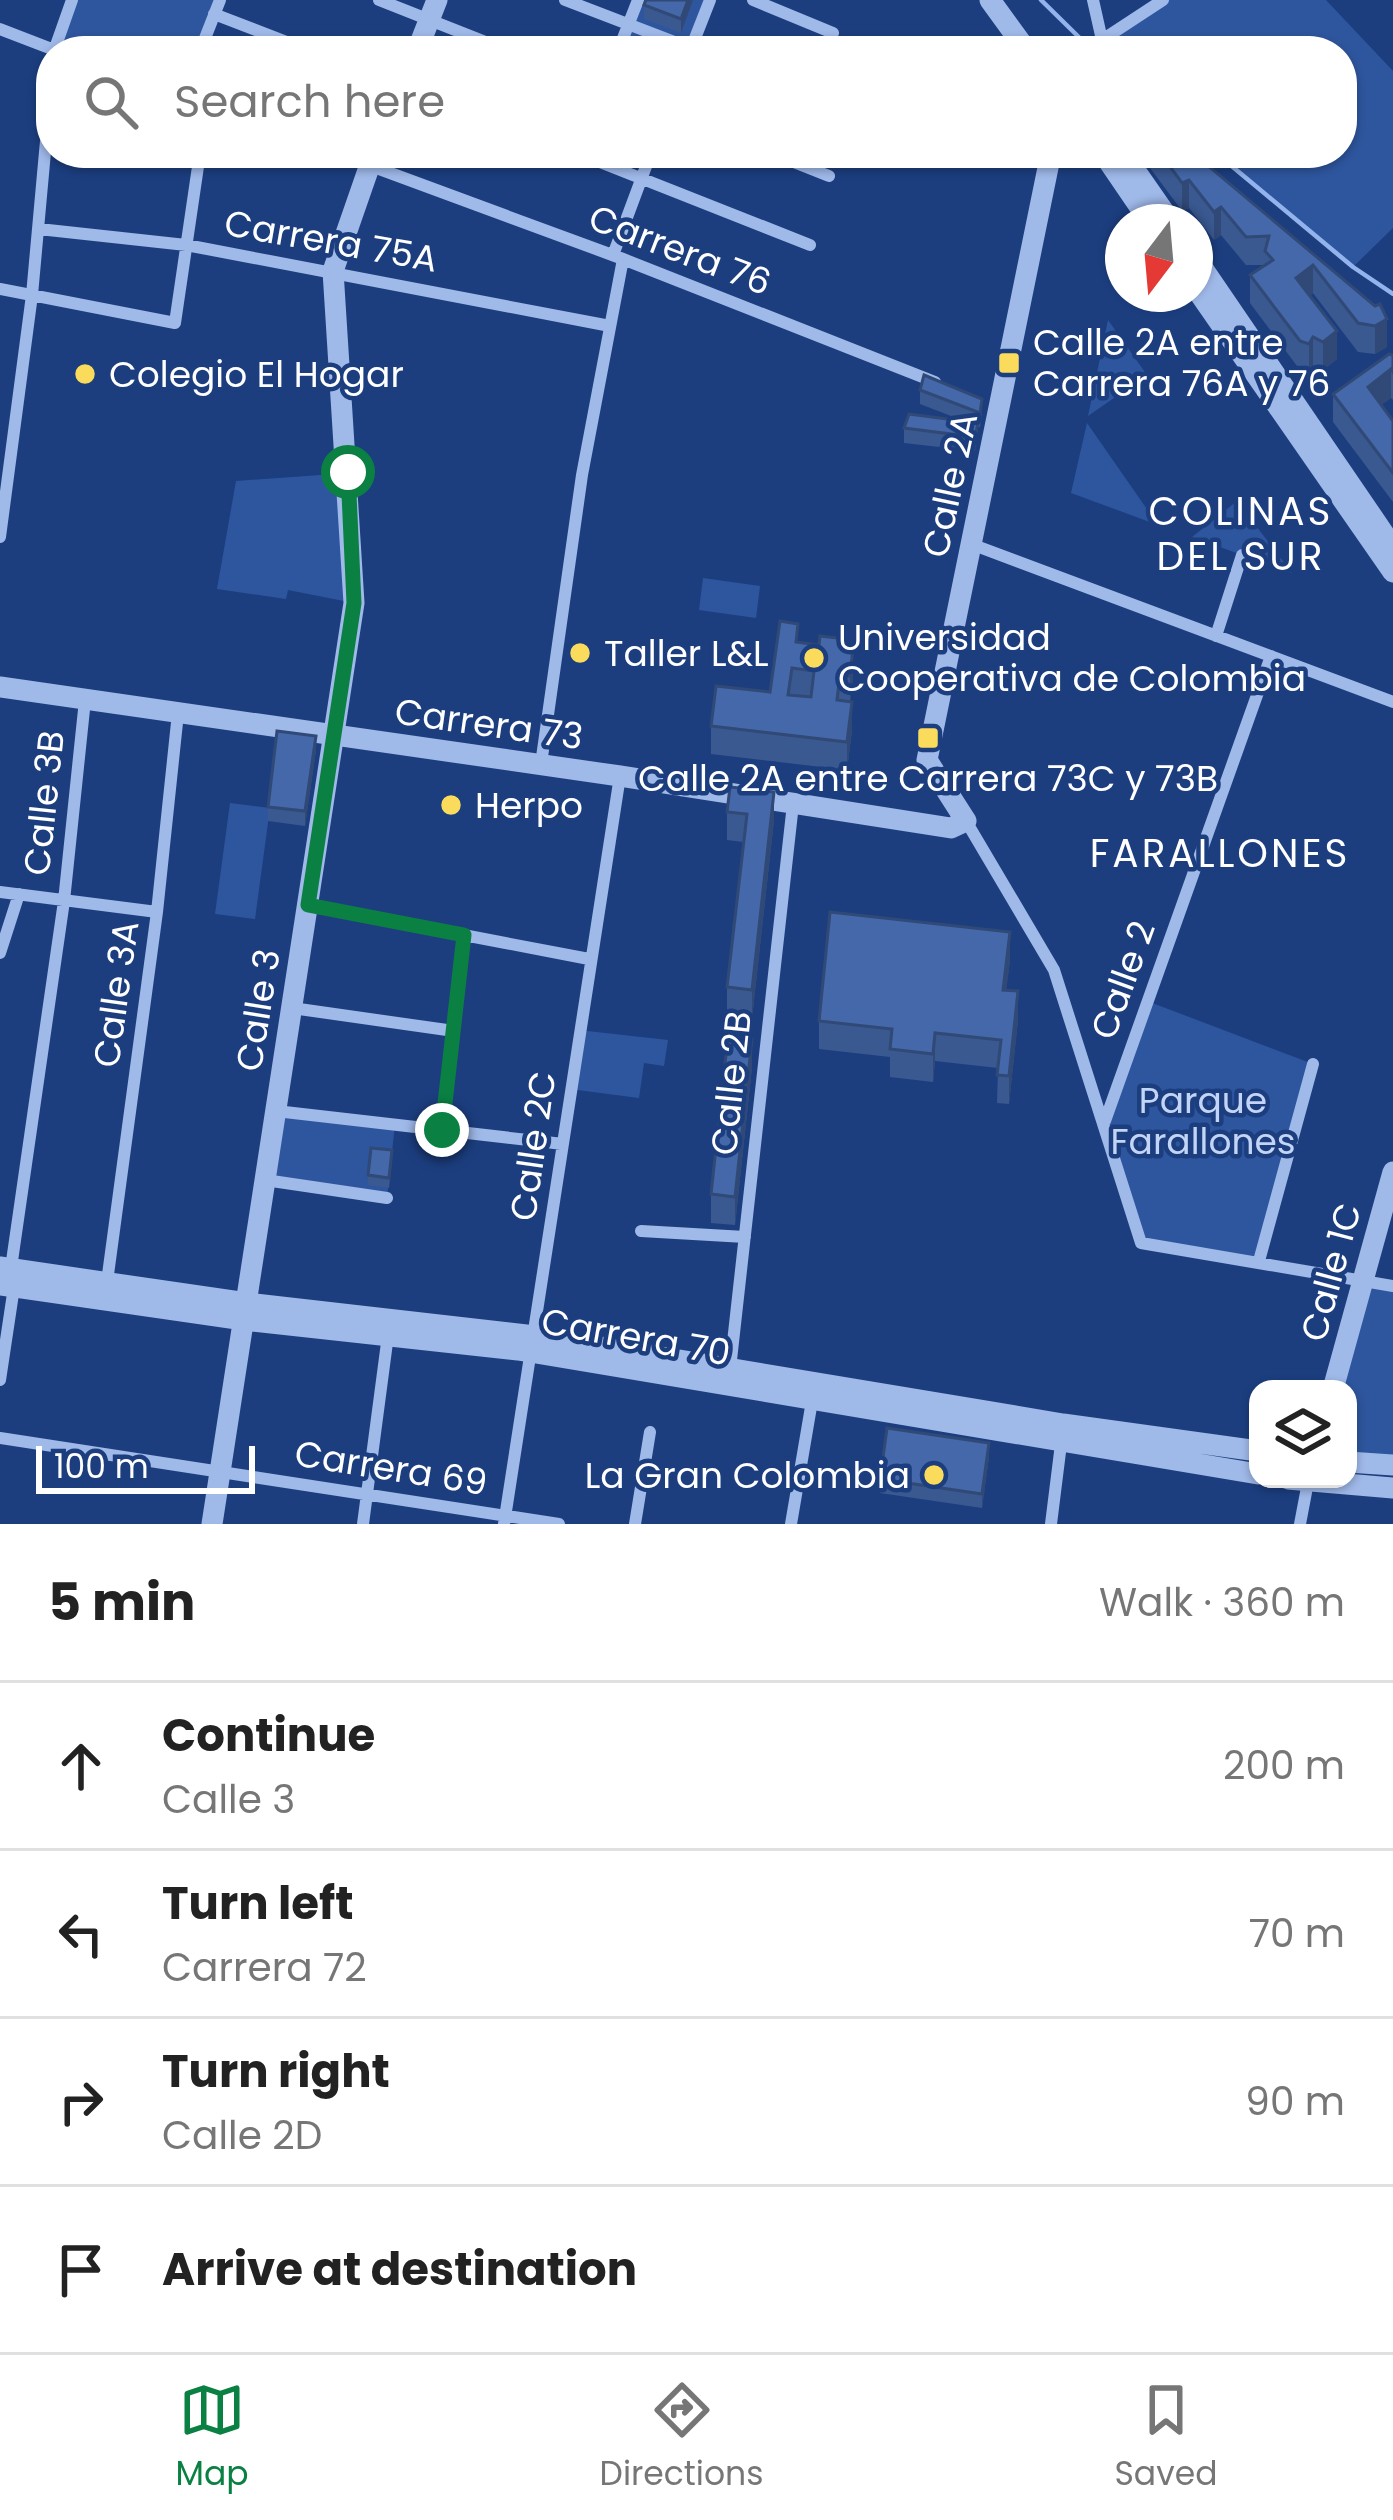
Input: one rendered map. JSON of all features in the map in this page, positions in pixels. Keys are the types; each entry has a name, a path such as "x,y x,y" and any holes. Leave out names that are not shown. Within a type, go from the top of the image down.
{"street":[{"path":"60,36 72,0"},
{"path":"206,36 220,0"},
{"path":"379,0 434,10 481,36"},
{"path":"565,0 657,36"},
{"path":"624,36 638,0"},
{"path":"698,36 710,0"},
{"path":"753,0 833,33"},
{"path":"990,0 1016,36"},
{"path":"1093,0 1098,36"},
{"path":"1113,36 1163,0"},
{"path":"214,14 271,36"},
{"path":"0,29 36,43"},
{"path":"0,537 44,168"},
{"path":"0,289 175,322 198,168"},
{"name":"Calle 3","path":"212,1524 354,603 333,271 369,168"},
{"name":"Carrera 76","path":"395,168 941,384"},
{"path":"617,168 811,245"},
{"path":"541,764 618,257 645,168"},
{"path":"808,168 829,176"},
{"name":"Calle 2A","path":"966,821 927,760 971,544 990,404 1048,168"},
{"path":"1113,168 1138,204"},
{"path":"1133,168 1158,204"},
{"name":"Carrera 75A","path":"39,229 186,245 610,326"},
{"path":"1213,283 1393,547"},
{"path":"1212,312 1393,572"},
{"path":"971,544 1393,702"},
{"path":"1216,636 1242,555"},
{"name":"Calle 2","path":"1105,1121 1271,656"},
{"name":"Carrera 73","path":"0,687 951,828 966,821"},
{"name":"Calle 3B","path":"0,1380 6,1277 64,901 85,700"},
{"name":"Calle 3A","path":"107,1282 157,912 178,712"},
{"name":"Calle 2C","path":"504,1520 620,776"},
{"name":"Calle 2B","path":"730,1369 793,804"},
{"path":"966,821 1054,970 1141,1243 1393,1286"},
{"path":"0,892 157,912"},
{"path":"0,953 19,894"},
{"path":"308,905 589,959"},
{"path":"442,1130 464,935"},
{"path":"292,1008 454,1031"},
{"path":"1259,1261 1313,1064"},
{"path":"276,1111 563,1144"},
{"name":"Calle 1C","path":"1335,1380 1393,1172"},
{"path":"265,1180 387,1198"},
{"path":"641,1231 746,1238"},
{"name":"Carrera 70","path":"6,1277 107,1282 245,1311 730,1369 1249,1472"},
{"name":"Carrera 70","path":"6,1277 388,1335 534,1344 812,1401 1062,1433 1249,1450"},
{"path":"363,1524 388,1335"},
{"path":"790,1524 812,1401"},
{"path":"635,1524 650,1432"},
{"path":"1051,1524 1062,1433"},
{"name":"Carrera 69","path":"0,1438 367,1494 504,1520 560,1524"},
{"path":"1357,1463 1393,1465"},
{"path":"1357,1485 1393,1488"},
{"path":"1300,1524 1301,1488"}],"green space":[{"path":"72,0 220,0 206,36 61,36"},
{"path":"638,0 710,0 696,36 624,36"},
{"path":"1163,0 1326,0 1393,71 1393,228 1353,267 1234,168 1357,168 1357,36 1115,36"},
{"path":"1108,320 1147,375 1088,416"},
{"path":"1087,423 1158,525 1071,493"},
{"path":"348,473 354,603 288,590 286,599 217,589 236,481"},
{"path":"1237,501 1292,573 1192,537"},
{"path":"703,578 760,586 756,618 699,610"},
{"path":"230,803 270,808 255,919 215,914"},
{"name":"Parque Farallones","path":"1147,1001 1313,1064 1259,1261 1141,1243 1105,1121"},
{"path":"578,1030 668,1040 664,1066 644,1063 639,1098 570,1089"},
{"path":"276,1111 395,1124 387,1198 265,1180"},
{"path":"1362,1283 1393,1286 1393,1465 1357,1463 1357,1380 1335,1380"}],"building":[{"path":"646,0 688,0 681,19 644,5"},
{"path":"1171,168 1211,168 1375,306 1380,304 1387,319 1375,326 1358,323 1313,265 1296,278 1337,331 1323,342 1313,337 1309,344 1300,341 1250,275 1273,260 1265,251 1269,236 1246,237 1221,207 1214,212 1213,204 1208,204 1189,180 1182,183"},
{"path":"1393,355 1393,372 1391,369 1368,387 1393,421 1393,473 1333,394"},
{"path":"924,375 982,399 980,413 920,390"},
{"path":"909,414 978,423 975,437 904,428"},
{"path":"780,621 798,624 796,642 819,645 820,636 846,639 845,648 853,649 850,676 840,675 837,700 852,702 847,742 711,726 716,686 770,692","holes":["792,668 814,671 811,697 788,695"]},
{"path":"277,731 316,736 305,811 268,807"},
{"path":"730,787 774,792 752,990 727,987 747,814 727,812"},
{"path":"830,912 1010,932 1003,990 1018,991 1009,1076 997,1075 1001,1040 935,1033 933,1054 890,1049 892,1029 819,1021"},
{"path":"728,1036 752,1039 735,1197 711,1194"},
{"path":"371,1148 392,1150 389,1178 368,1175"},
{"name":"La Gran Colombia","path":"887,1428 989,1443 982,1494 880,1479"}],"waterway":[{"path":"1041,0 1078,36"},
{"path":"1234,168 1353,267 1393,294"}],"place":[{"name":"Calle 2A entre Carrera 76A y 76","path":"1009,363"},
{"name":"Colegio El Hogar","path":"85,374"},
{"name":"Taller L&L","path":"580,653"},
{"name":"Universidad Cooperativa de Colombia","path":"814,658"},
{"name":"Calle 2A entre Carrera 73C y 73B","path":"928,738"},
{"name":"Herpo","path":"451,805"},
{"name":"La Gran Colombia","path":"934,1475"}],"district":[{"name":"COLINAS DEL SUR","path":"1241,534"},
{"name":"FARALLONES","path":"1220,853"}],"route":[{"path":"348,472 354,603 308,905 464,935 442,1130"}]}
